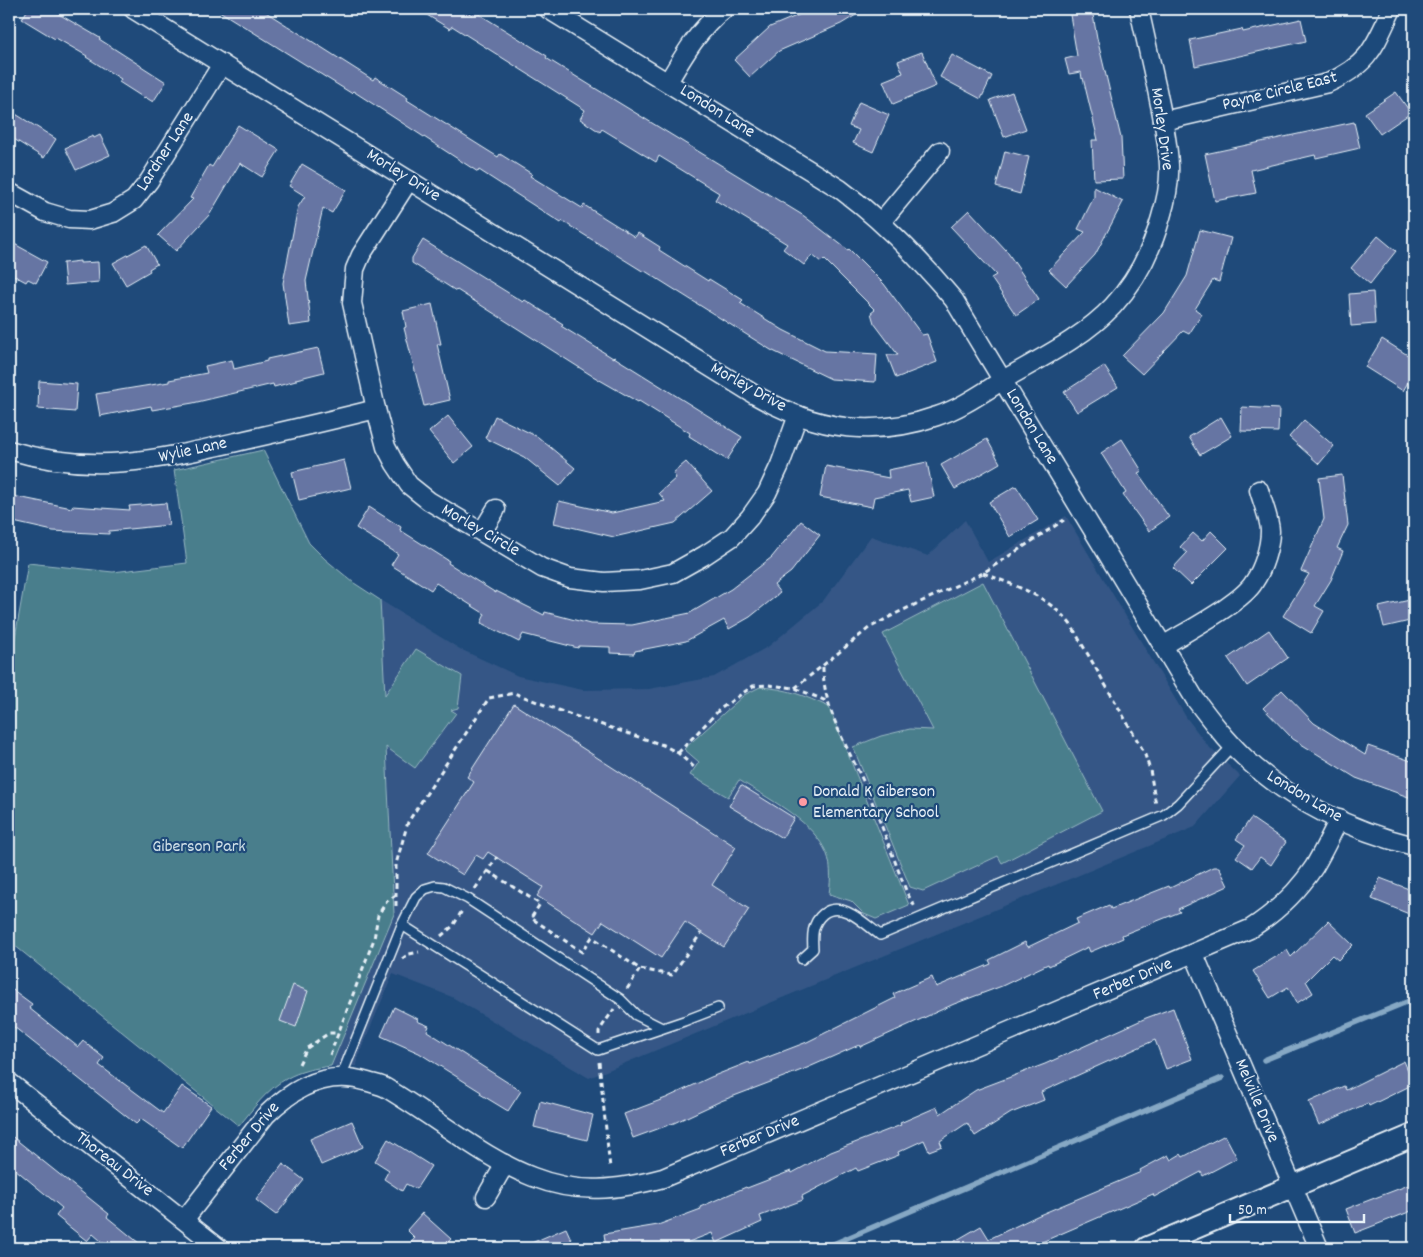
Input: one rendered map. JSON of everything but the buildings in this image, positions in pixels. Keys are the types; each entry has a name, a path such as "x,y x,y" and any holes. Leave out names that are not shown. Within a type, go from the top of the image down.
{"street":[{"name":"Morley Drive","path":"133,9 755,395 798,416 828,425 859,428 888,427 914,423 938,416 966,403 1071,340 1095,323 1113,307 1130,286 1144,262 1154,239 1167,189 1169,166 1164,121 1139,9"},
{"name":"London Lane","path":"548,9 840,189 905,244 954,300 1195,698 1233,745 1251,763 1286,790 1315,808 1367,832 1414,846"},
{"path":"668,82 694,40 710,21 724,9"},
{"name":"Payne Circle East","path":"1164,121 1328,84 1346,76 1362,63 1373,48 1392,9"},
{"name":"Lardner Lane","path":"9,192 46,212 69,219 90,220 113,214 134,200 149,181 222,64"},
{"path":"881,222 940,151"},
{"name":"Morley Circle","path":"409,180 354,269 352,303 386,447 409,485 429,502 542,568 570,578 604,582 640,580 673,573 732,537 750,517 770,486 780,465 798,416"},
{"name":"Wylie Lane","path":"9,450 28,456 63,462 97,464 135,462 176,456 376,409"},
{"path":"1163,646 1232,604 1254,583 1266,550 1270,530 1259,490"},
{"path":"482,532 496,509"},
{"name":"Ferber Drive","path":"184,1220 266,1115 281,1099 300,1088 320,1080 341,1077 361,1080 385,1087 505,1164 534,1178 584,1189 612,1189 664,1178 1250,929 1270,916 1301,884 1314,867 1339,819"},
{"name":"Melville Drive","path":"1194,954 1319,1248"},
{"name":"Thoreau Drive","path":"9,1082 219,1248"},
{"path":"1147,1248 1414,1135"},
{"path":"486,1198 505,1164"}],"lane":[{"path":"802,959 813,949 812,934 817,919 828,910 835,908 843,910 880,935 1164,816 1178,804 1233,745"},
{"path":"341,1077 402,925 416,897 425,889 435,886 444,887 468,899 620,999 636,1015 662,1028"},
{"path":"402,925 598,1050 718,1008"}],"path":[{"path":"795,688 869,628 983,573 1064,520"},
{"path":"983,573 1040,597 1060,611 1072,625 1144,752 1150,770 1156,805 1162,802"},
{"path":"823,667 823,682 827,701 866,788 907,893 915,907"},
{"path":"678,754 720,709 753,686 768,685 795,688 827,701"},
{"path":"396,910 396,864 408,822 489,698 514,693 563,712 663,745 696,768"},
{"path":"488,871 540,904 531,918 582,952 592,938 640,969 672,975 701,933"},
{"path":"330,1055 374,939 378,915 387,901 396,896"},
{"path":"906,911 924,904"},
{"path":"610,1168 598,1050 599,1031 640,969"},
{"path":"299,1064 307,1048 329,1033 338,1032"}],"shaded area":[{"name":"Donald K Giberson Elementary School","path":"1066,516 1186,717 1208,746 1240,776 1195,827 589,1078 452,997 393,974 358,1057 357,1066 331,1066 394,914 380,600 460,649 518,676 583,690 649,689 714,677 769,646 823,601 871,536 928,556 965,520 988,562"}],"green space":[{"name":"Giberson Park","path":"263,450 309,543 354,583 380,600 385,695 416,649 462,676 458,708 451,710 456,713 415,768 386,747 394,914 331,1066 302,1072 279,1083 260,1100 239,1126 9,941 9,672 28,563 113,572 187,563 174,470"},
{"path":"983,582 1102,811 1002,863 998,856 923,891 910,887 853,747 881,736 910,729 933,730 883,634"},
{"path":"760,687 795,693 829,707 909,905 876,919 864,914 851,901 829,894 830,870 827,853 808,827 786,809 739,780 728,797 690,775 699,762 684,749 744,695"}],"waterway":[{"path":"1264,1060 1414,999"},
{"path":"824,1248 1222,1078"}],"place":[{"name":"Donald K Giberson Elementary School","path":"803,802"}]}
